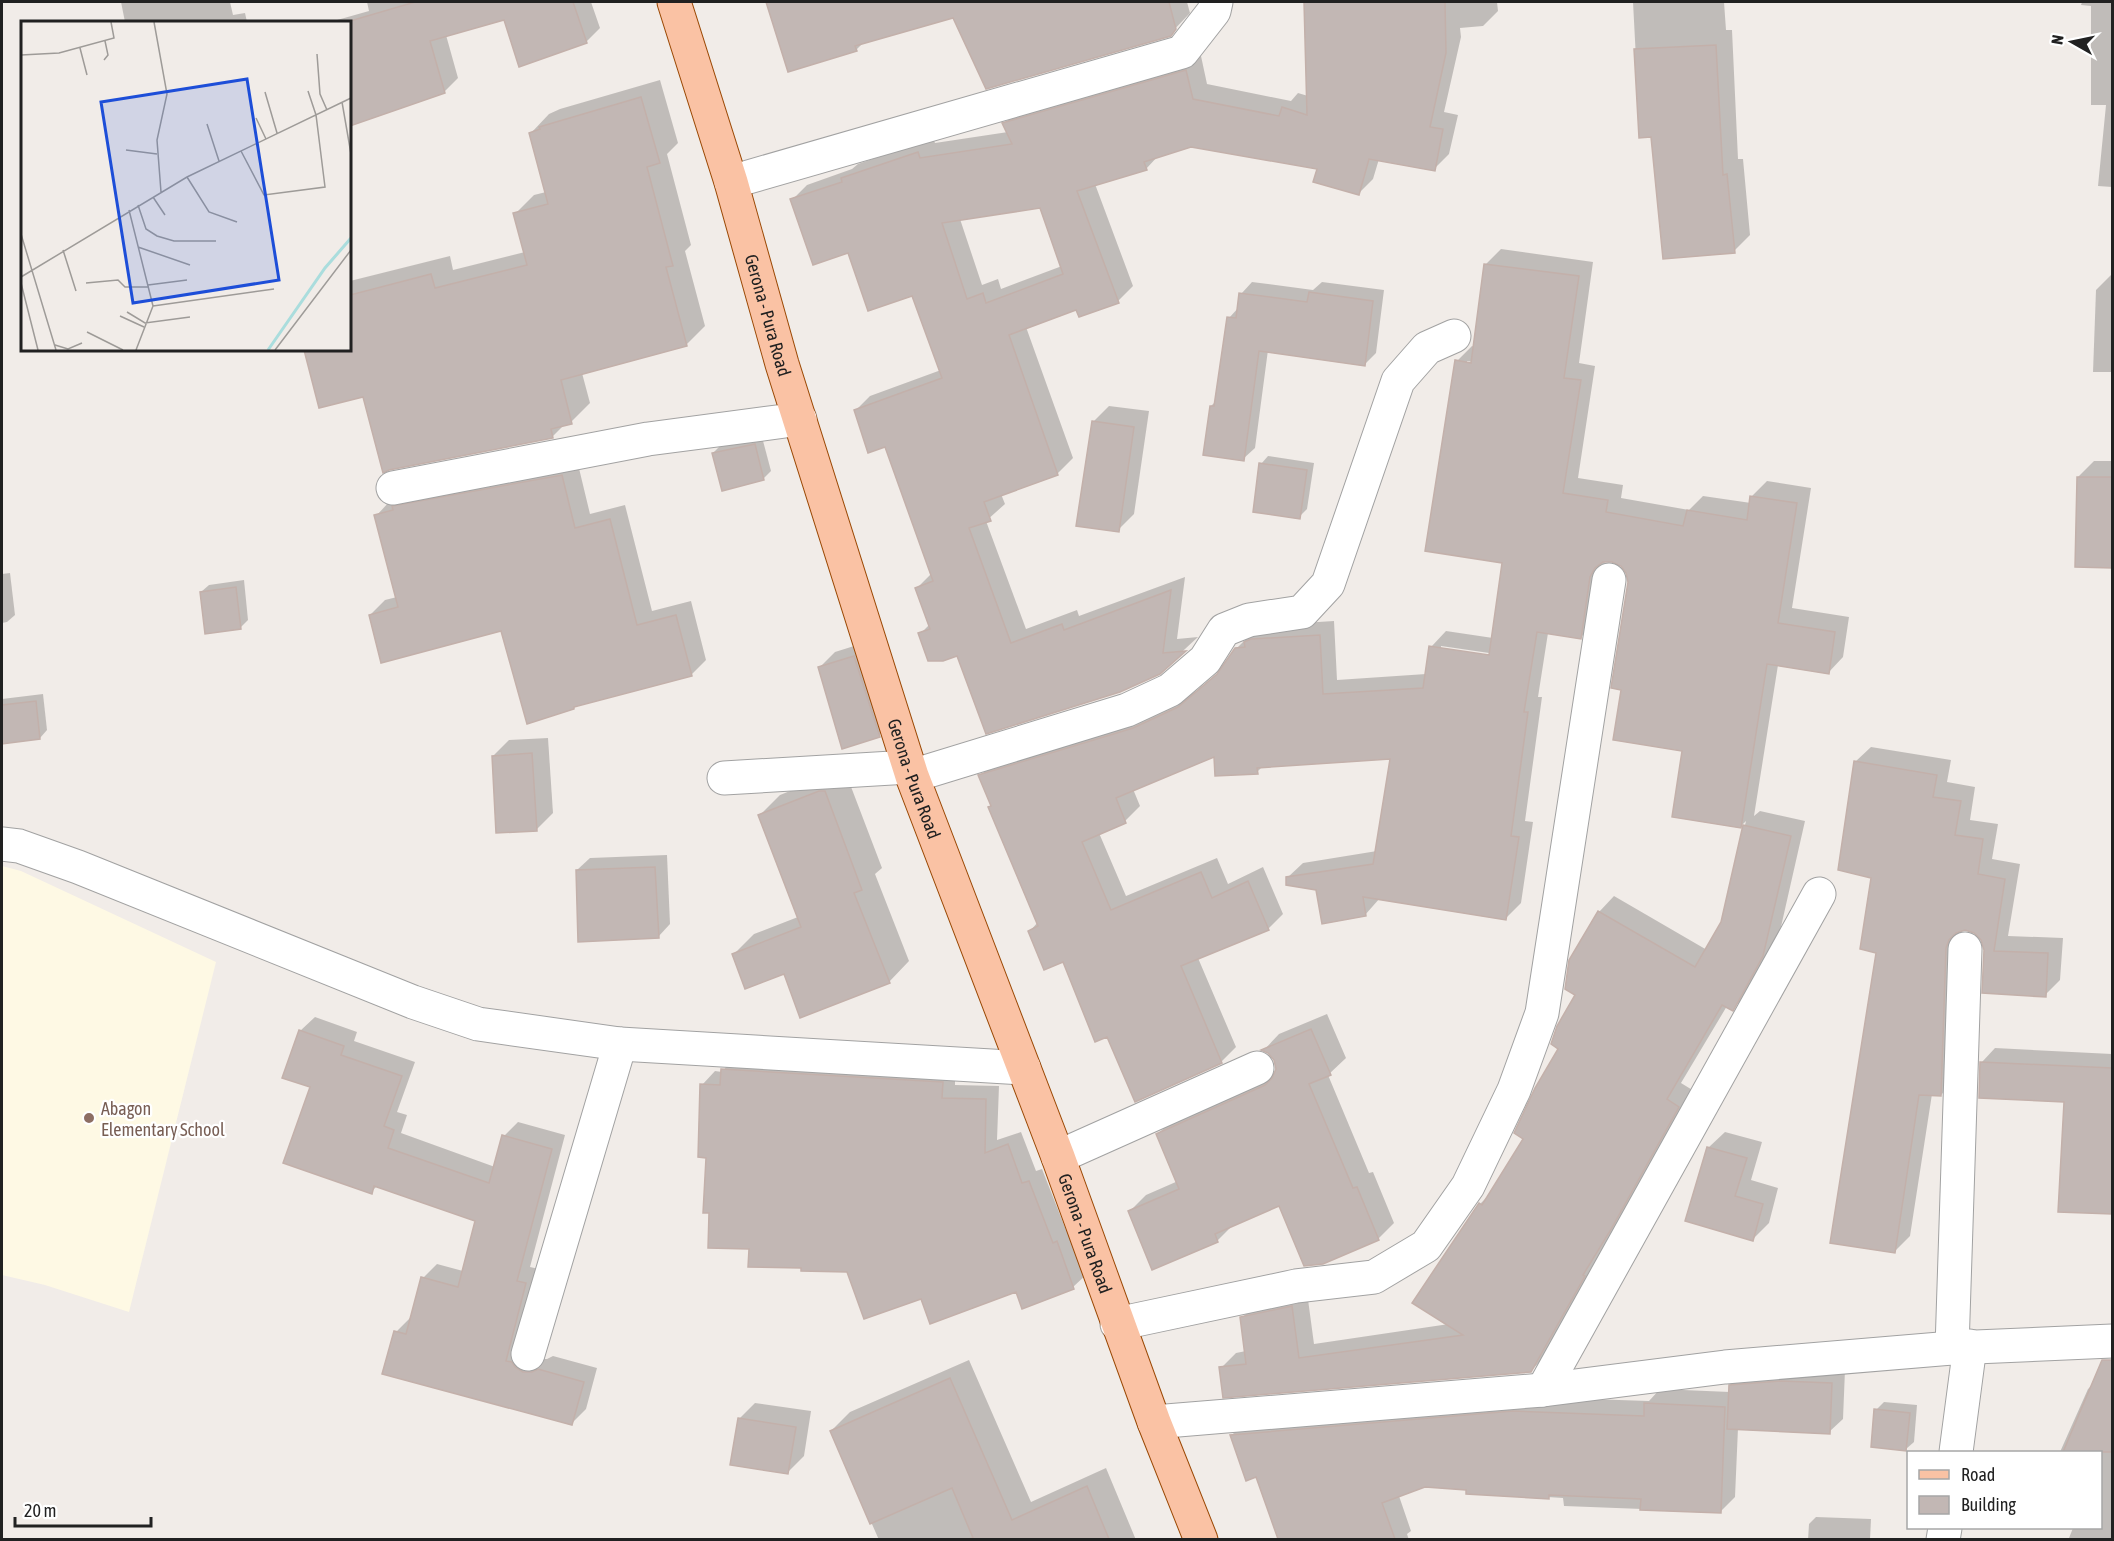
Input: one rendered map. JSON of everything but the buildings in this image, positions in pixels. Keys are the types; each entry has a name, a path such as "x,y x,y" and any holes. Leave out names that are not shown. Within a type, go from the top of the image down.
{"main road":[{"name":"Gerona - Pura Road","path":"674,2 731,182 782,364 911,771 1058,1157 1154,1422 1201,1539"}],"street":[{"path":"731,182 1182,52 1214,11 1216,2"},
{"path":"724,778 911,771 1127,710 1170,690 1205,660 1224,630 1249,620 1302,612 1328,584 1398,381 1427,348 1454,336"},
{"path":"393,488 648,440 800,419"},
{"path":"1118,1324 1296,1286 1374,1277 1426,1246 1468,1186 1514,1090 1542,1013 1609,580"},
{"path":"2,844 19,846 78,867 413,1002 478,1024 620,1044 1024,1068"},
{"path":"1543,1390 1819,894"},
{"path":"1956,1451 1961,1347 1965,949"},
{"path":"528,1354 620,1044"},
{"path":"1058,1157 1257,1068"},
{"path":"1154,1422 1543,1390 1725,1367 1961,1347 2112,1341"}],"shaded area":[{"name":"Abagon Elementary School","path":"2,866 21,871 216,962 129,1312 45,1285 2,1275"}],"place":[{"name":"Abagon Elementary School","path":"89,1118"}]}
